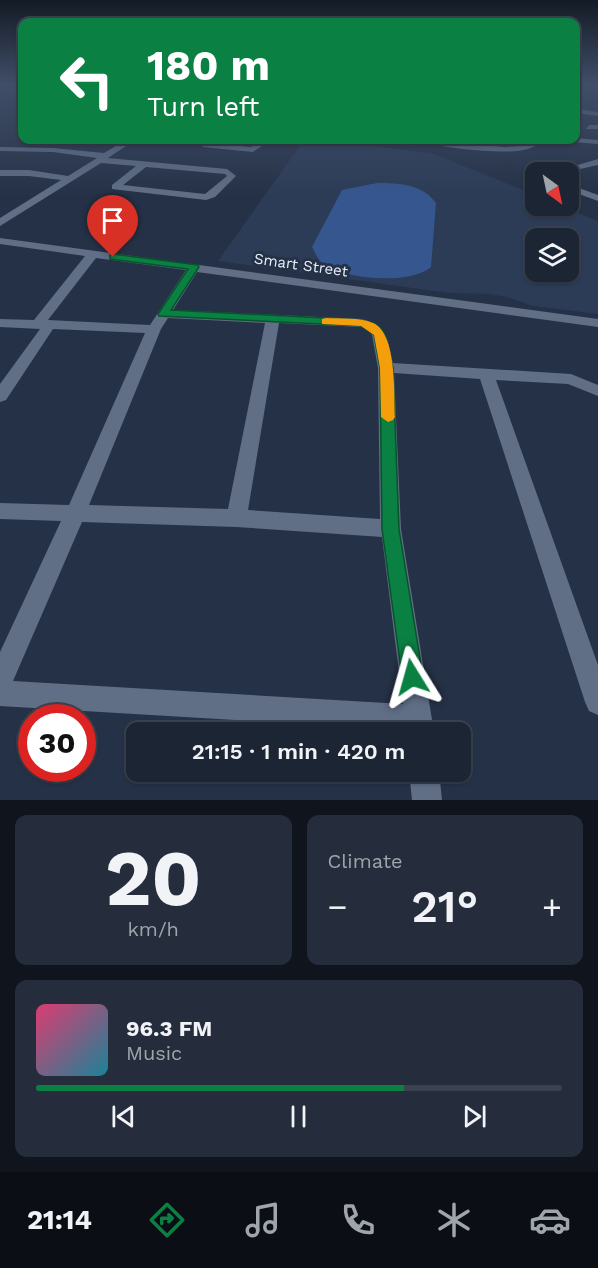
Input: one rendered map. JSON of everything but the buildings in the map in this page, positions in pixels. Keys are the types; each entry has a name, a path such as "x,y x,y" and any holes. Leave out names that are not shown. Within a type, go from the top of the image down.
{"street":[{"path":"589,127 598,128"},
{"path":"580,140 598,142"},
{"path":"0,223 124,144"},
{"path":"205,144 246,150 258,148 262,144"},
{"path":"459,144 507,150 535,144"},
{"path":"0,149 53,150 144,164 227,172 232,176 212,195 206,197 115,187 144,164"},
{"path":"579,167 598,162"},
{"path":"0,173 29,173 69,179"},
{"path":"579,191 598,198"},
{"path":"0,206 20,209"},
{"name":"Smart Street","path":"0,240 598,323"},
{"path":"0,396 44,324 93,254"},
{"path":"0,681 159,321 194,267"},
{"path":"0,322 44,324 273,319 362,323 372,326 380,334 386,368 391,529 418,722"},
{"path":"236,518 273,319"},
{"path":"386,368 571,379 598,391"},
{"path":"486,374 598,702"},
{"path":"0,511 236,518 391,529"},
{"path":"0,693 368,722"},
{"path":"425,782 426,800"}],"shaded area":[{"path":"301,144 360,144 434,154 525,191 525,216 579,216 579,214 598,221 598,314 533,306 507,297 449,293 218,261"},
{"path":"377,183 402,184 417,188 436,203 431,267 421,273 394,278 377,278 346,273 322,263 312,247 342,190"}],"slow traffic":[{"path":"326,321 362,323 372,326 380,334 386,368 388,417"}],"route":[{"path":"113,257 194,267 163,314 362,323 372,326 380,334 386,368 391,529 412,677"}]}
